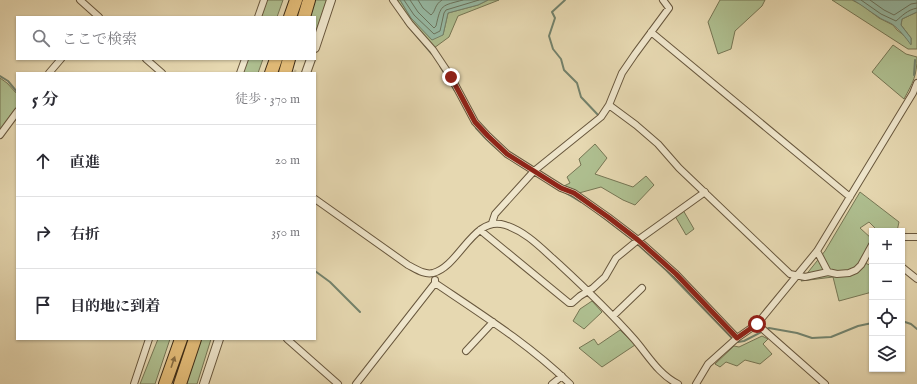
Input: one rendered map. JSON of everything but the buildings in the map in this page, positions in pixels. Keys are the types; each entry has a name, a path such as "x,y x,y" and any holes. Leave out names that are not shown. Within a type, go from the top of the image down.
{"highway":[{"path":"290,16 296,0"},
{"path":"304,16 309,0"},
{"path":"271,72 276,60"},
{"path":"285,72 289,60"},
{"path":"165,384 181,340"},
{"path":"180,384 195,340"}],"street":[{"path":"80,0 97,16"},
{"path":"258,16 264,0"},
{"path":"316,45 331,0"},
{"path":"392,0 410,24 433,50 451,77 475,122 488,136 507,154 561,188 574,193 638,240 676,274 737,338"},
{"path":"492,223 495,214 534,171 600,117 609,105 622,73 669,8 663,0"},
{"path":"651,32 850,197"},
{"path":"50,72 60,60"},
{"path":"147,60 161,72"},
{"path":"240,72 245,60"},
{"path":"306,72 311,60"},
{"path":"696,384 708,364 737,338 759,326 772,307 817,251 913,93 917,83"},
{"path":"609,105 658,144 680,168 790,274 805,277 828,272 836,274 849,273 856,270 869,250"},
{"path":"0,135 16,113"},
{"path":"480,230 569,303 572,303 605,277 616,258 638,240 705,192"},
{"path":"316,200 408,265 422,273 433,273 446,266 480,230 492,223 504,224 521,231 588,290 635,340 662,374 668,380 678,384"},
{"path":"905,237 917,238"},
{"path":"817,251 828,272"},
{"path":"905,269 917,279"},
{"path":"433,273 435,283 493,322 536,355 570,384"},
{"path":"356,384 435,283"},
{"path":"613,316 642,288"},
{"path":"466,351 493,322"},
{"path":"759,326 825,384"},
{"path":"134,384 149,340"},
{"path":"204,384 219,340"},
{"path":"289,340 338,384"},
{"path":"552,384 562,376"}],"shaded area":[{"path":"267,0 283,0 277,16 261,16"},
{"path":"313,0 327,0 316,31 316,16 307,16"},
{"path":"396,0 400,0 411,18 443,35 448,13 478,5 488,0 499,0 458,16 449,37 434,48 407,18"},
{"path":"720,0 765,0 762,6 735,31 731,49 718,54 708,22"},
{"path":"832,0 852,0 862,5 879,18 893,25 911,44 911,38 901,25 902,19 917,12 917,49 908,49"},
{"path":"893,45 906,54 917,57 914,79 904,99 872,72"},
{"path":"247,60 263,60 258,72 243,72"},
{"path":"0,78 16,93 16,107 0,130"},
{"path":"595,144 607,158 595,174 633,187 646,176 654,185 635,205 601,187 579,193 564,186 570,183 567,177 581,165 579,159"},
{"path":"860,192 899,222 898,228 875,228 869,222 860,228 869,236 865,263 869,265 869,293 839,301 833,277 801,281 825,251"},
{"path":"683,210 694,229 686,235 675,216"},
{"path":"592,301 602,312 584,329 573,321 580,309"},
{"path":"620,330 635,345 602,367 579,348 594,339 598,345"},
{"path":"762,336 768,339 763,344 772,354 760,364 745,360 737,366 726,362 720,367 715,364 734,346 739,347"},
{"path":"158,340 170,340 155,384 140,384"},
{"path":"200,340 211,340 197,384 185,384"}],"water":[{"path":"400,0 488,0 478,5 448,13 443,35 432,40 411,18"},
{"path":"853,0 917,0 917,12 902,19 901,25 911,38 911,45 894,26"}],"waterway":[{"path":"565,0 552,12 555,18 549,36 553,49 561,59 564,70 577,83 581,97 599,116"},
{"path":"405,22 432,54"},
{"path":"914,75 915,60"},
{"path":"440,66 455,91"},
{"path":"0,76 8,81 16,91"},
{"path":"476,128 498,150 524,168"},
{"path":"566,193 581,202"},
{"path":"595,211 634,241 666,270 731,337 738,342 744,341 769,328 797,333 812,338 831,337 858,326 869,324"},
{"path":"316,272 330,282 360,312"},
{"path":"905,322 911,324 917,329"}],"tunnel":[{"path":"286,66 294,72"}],"route":[{"path":"451,77 475,122 507,154 561,188 574,193 638,240 676,274 737,338 757,324"}]}
